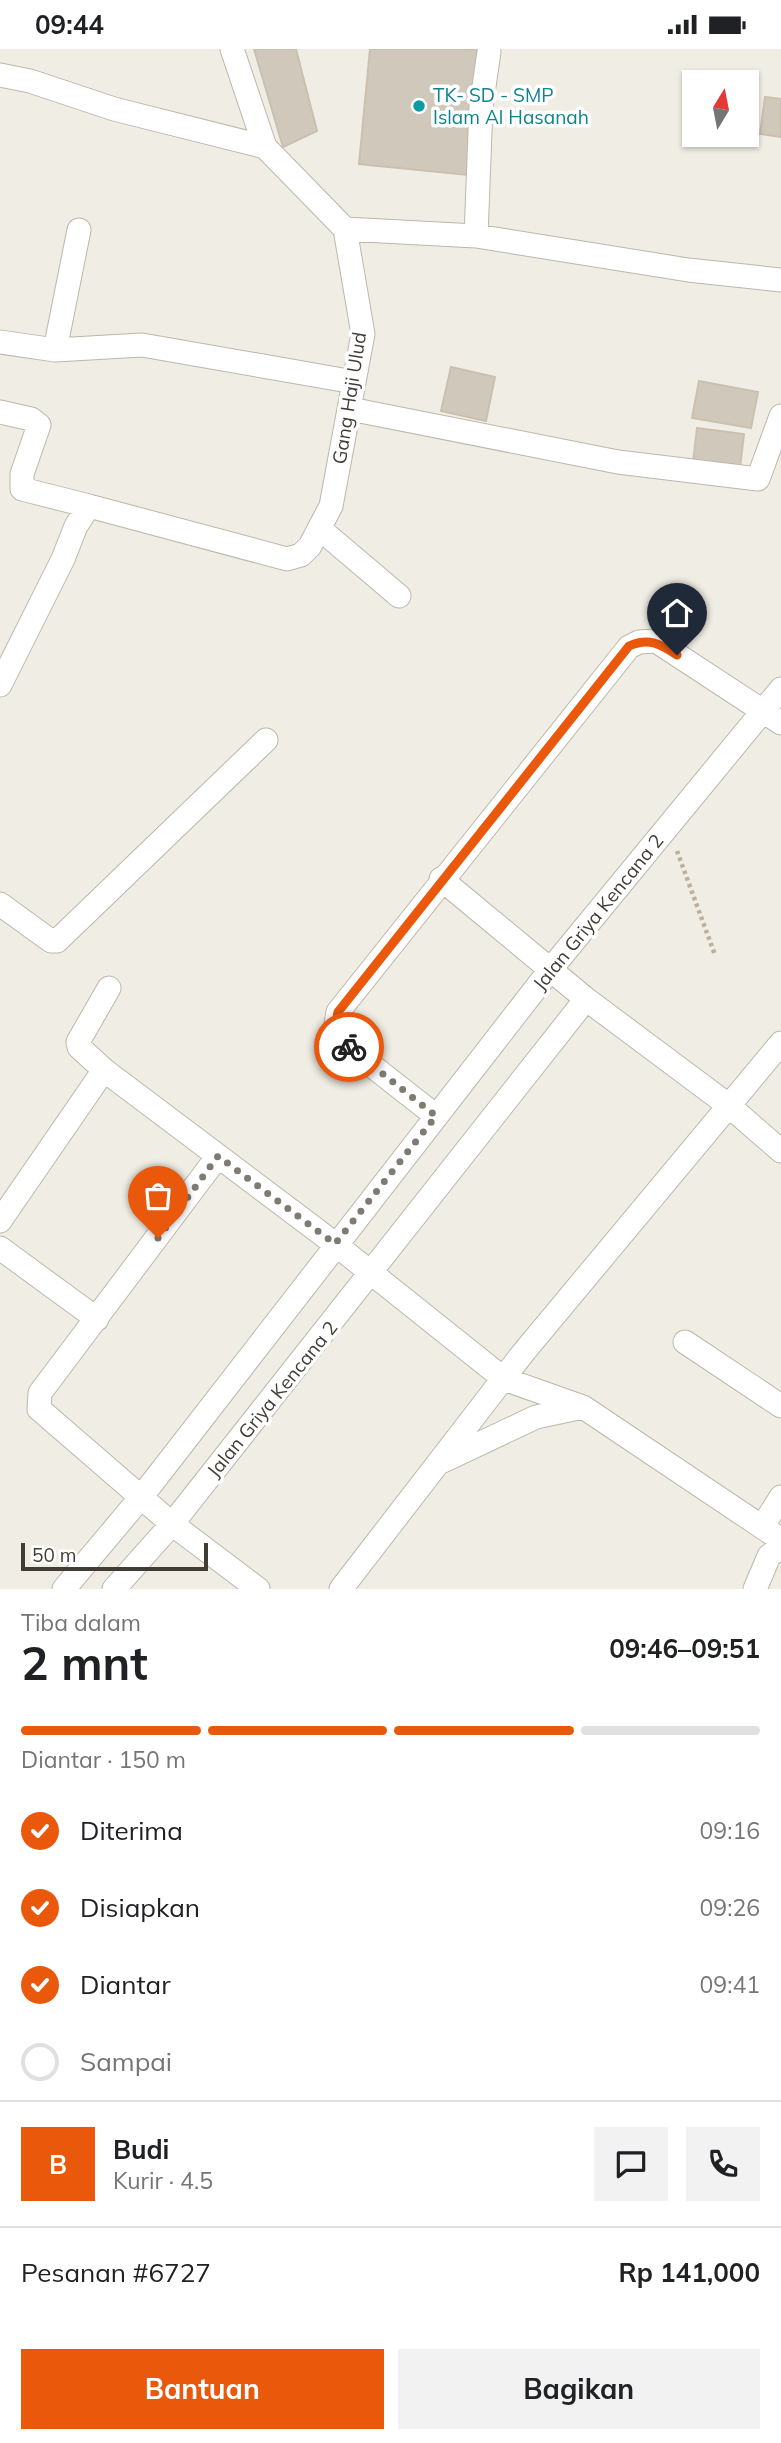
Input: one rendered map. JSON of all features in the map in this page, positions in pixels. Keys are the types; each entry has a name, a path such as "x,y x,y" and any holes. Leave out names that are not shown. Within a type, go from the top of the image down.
{"street":[{"path":"232,49 265,147 345,229 476,236 688,271 781,280"},
{"path":"476,236 481,107 489,52"},
{"path":"0,75 114,109 265,147"},
{"name":"Gang Haji Ulud","path":"0,412 31,419 38,425 22,474 22,489 287,559 302,555 320,529 331,506 363,334 345,229"},
{"path":"55,350 79,230"},
{"path":"0,342 55,350 142,345 354,382"},
{"path":"350,409 618,462 758,479 781,416"},
{"path":"0,685 87,507"},
{"path":"320,529 399,596"},
{"path":"436,1116 334,1036 333,1025 338,1012 441,879 629,646 639,642 656,641 772,717"},
{"name":"Jalan Griya Kencana 2","path":"64,1589 142,1496 550,970 668,827 772,717 781,689"},
{"path":"0,904 51,941 57,941 266,740"},
{"path":"441,879 586,999 729,1105 781,1151"},
{"path":"109,988 78,1042 104,1070 335,1244 504,1379 583,1407 762,1527 781,1545 769,1556 755,1589"},
{"name":"Jalan Griya Kencana 2","path":"114,1589 172,1524 586,999"},
{"path":"341,1589 504,1379 781,1043"},
{"path":"0,1221 104,1070"},
{"path":"218,1156 40,1393 37,1402 39,1409 172,1524 258,1589"},
{"path":"0,1248 97,1319"},
{"path":"685,1342 781,1406"},
{"path":"439,1463 536,1417 583,1407"},
{"path":"762,1527 781,1497"}],"path":[{"path":"668,827 715,954"}],"building":[{"path":"254,49 296,49 317,131 283,147"},
{"name":"TK- SD - SMP Islam Al Hasanah","path":"370,49 480,49 468,175 359,164"},
{"path":"765,97 781,99 781,137 760,134"},
{"path":"451,367 495,377 486,421 441,411"},
{"path":"699,381 758,392 751,428 692,418"},
{"path":"697,428 744,434 740,468 693,462"}],"way so far":[{"path":"158,1238 218,1156 335,1244 436,1116 349,1047"}],"place":[{"name":"TK- SD - SMP Islam Al Hasanah","path":"419,106"}],"route":[{"path":"349,1047 334,1036 333,1025 338,1012 441,879 629,646 639,642 656,641 677,655"}]}
